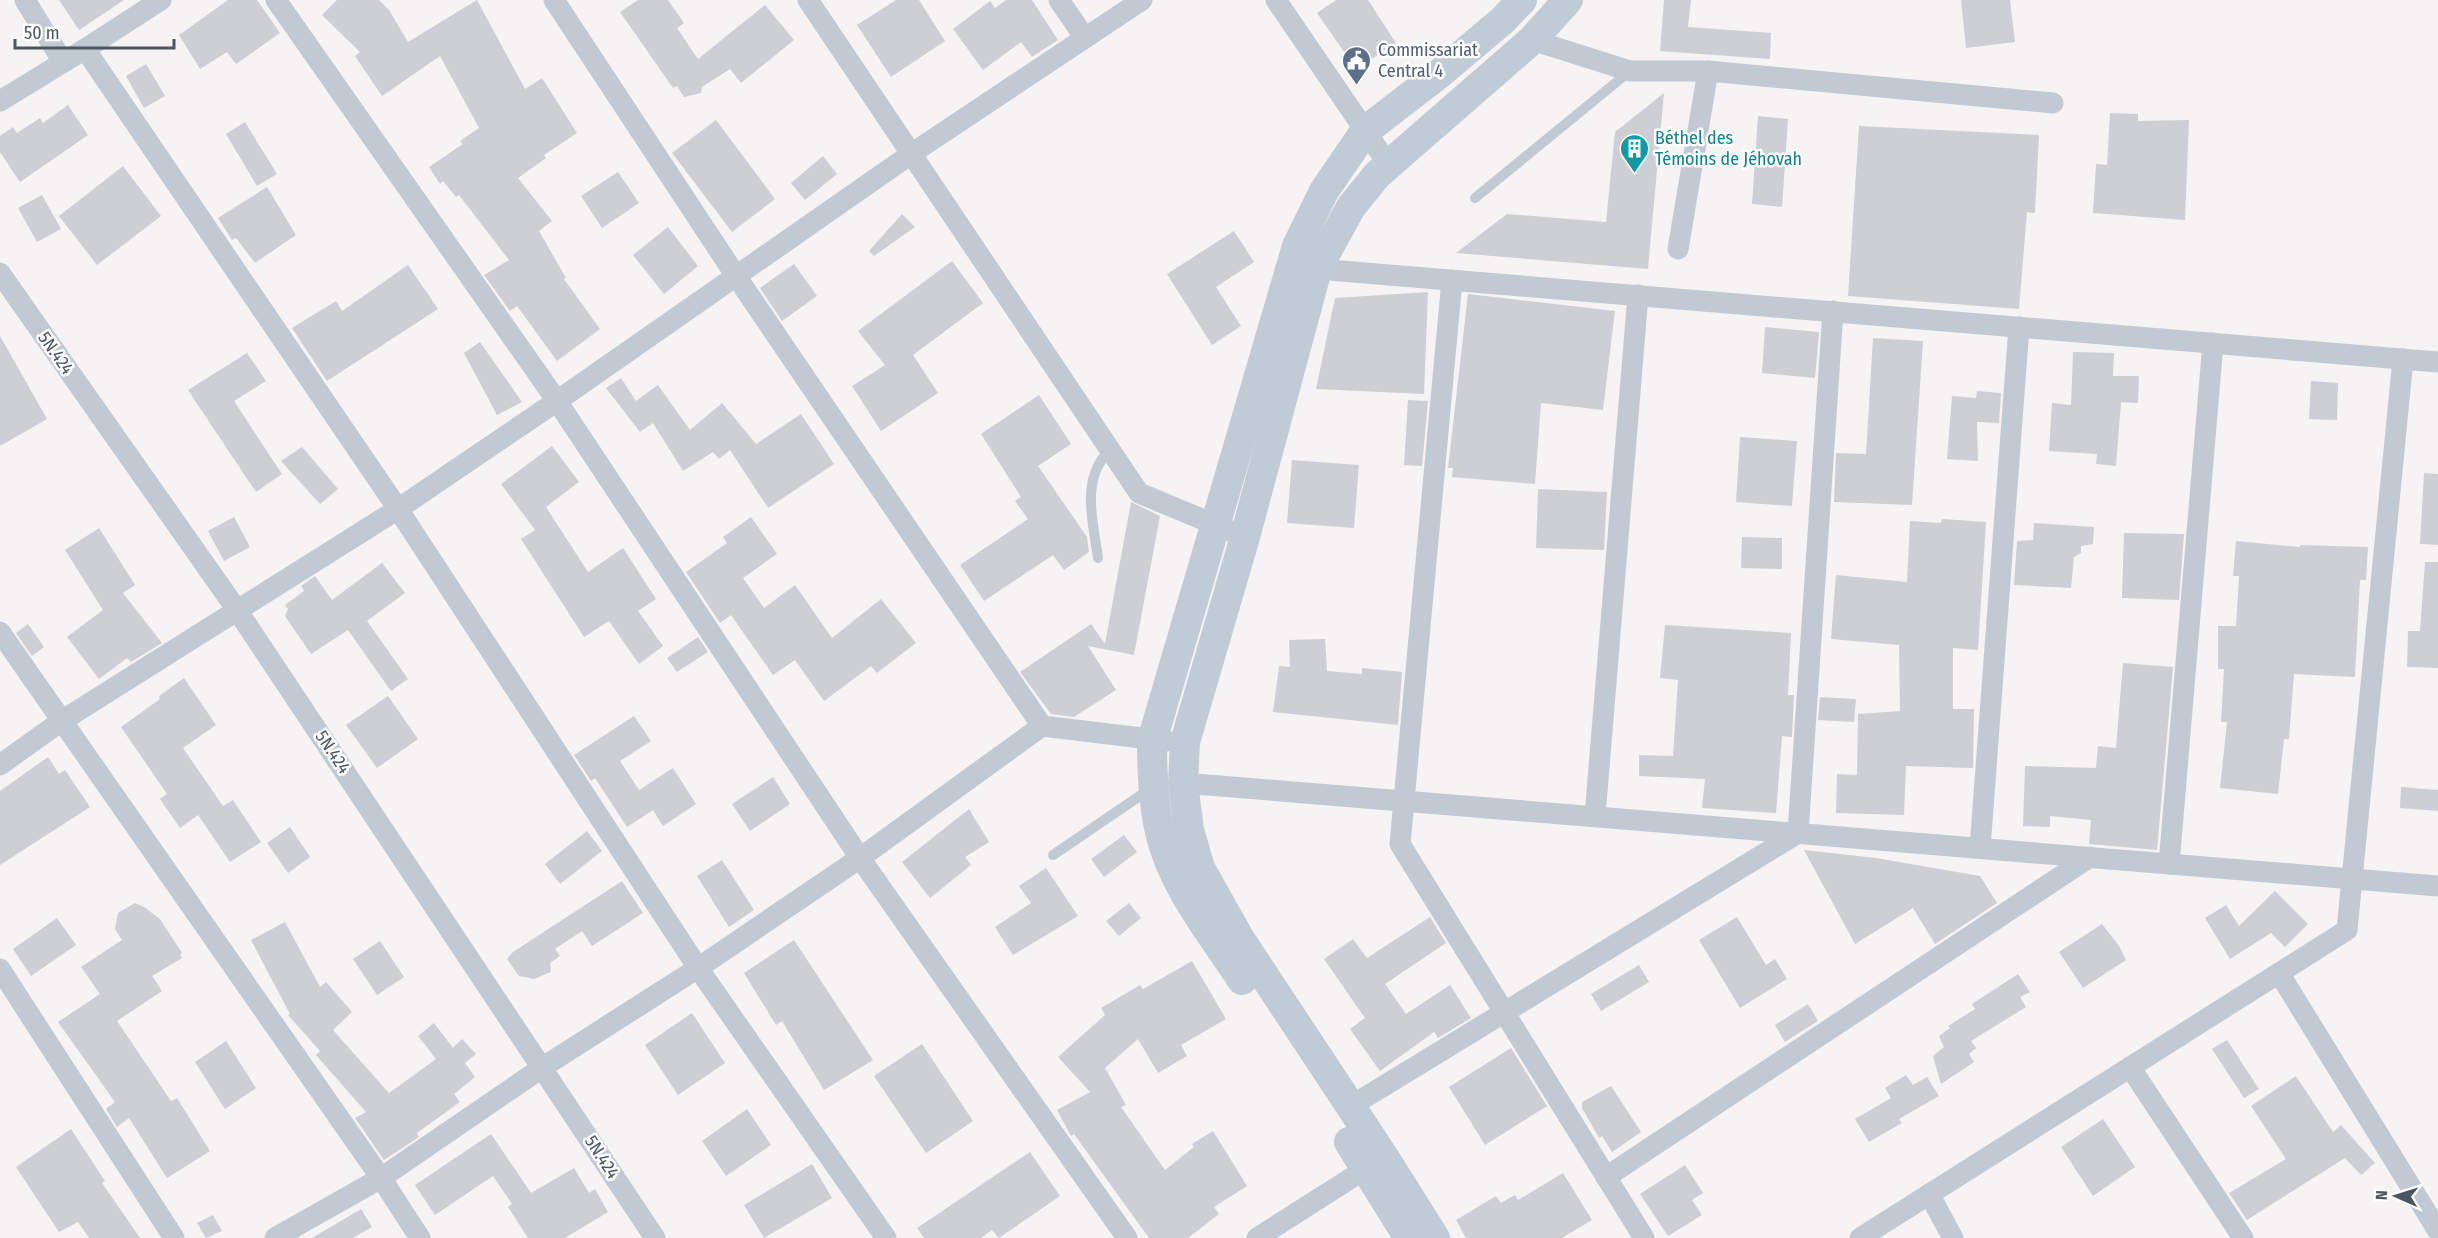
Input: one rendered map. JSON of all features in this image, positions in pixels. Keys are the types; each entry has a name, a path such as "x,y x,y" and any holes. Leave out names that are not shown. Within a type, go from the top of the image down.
{"main road":[{"path":"1409,1238 1367,1168 1190,901 1160,833 1152,787 1152,741 1298,246 1324,191 1365,131 1502,21 1522,0"},
{"path":"1435,1238 1240,939 1200,868 1189,830 1183,783 1185,742 1245,537 1317,269 1351,207 1388,164 1532,40 1568,0"}],"street":[{"path":"25,0 63,62"},
{"path":"0,101 161,0"},
{"path":"276,0 557,401 860,858 1127,1238"},
{"path":"554,0 736,276 1042,726"},
{"path":"808,0 1139,493 1245,537"},
{"path":"1059,0 1086,38"},
{"path":"0,765 60,722 398,508 557,401 911,154 1142,0"},
{"path":"1276,0 1388,164"},
{"path":"1532,40 1630,70 1708,71 2053,103"},
{"path":"85,49 398,508 698,968 886,1238"},
{"path":"1677,249 1708,71"},
{"path":"1317,269 2438,362"},
{"name":"5N.424","path":"0,273 237,610 655,1238"},
{"path":"1452,280 1400,844 1644,1238"},
{"path":"1595,816 1638,296"},
{"path":"1798,833 1833,311"},
{"path":"1980,848 2019,327"},
{"path":"2169,864 2213,343"},
{"path":"1860,1238 2347,930 2403,359"},
{"path":"0,632 60,722 381,1178 420,1238"},
{"path":"275,1238 381,1178 543,1067 698,968 860,858 1042,726 1152,741 1185,742"},
{"path":"1183,783 2438,886"},
{"path":"1351,1106 1503,1011 1798,833"},
{"path":"1606,1177 2090,857"},
{"path":"0,969 174,1238"},
{"path":"2279,973 2438,1231"},
{"path":"2130,1067 2243,1238"},
{"path":"1257,1238 1367,1168"},
{"path":"1929,1194 1953,1238"}],"lane":[{"path":"1475,198 1630,70"},
{"path":"1098,558 1091,505 1092,482 1102,458 1110,450"},
{"path":"1053,855 1152,787"}],"building":[{"path":"59,0 124,0 79,30"},
{"path":"228,0 257,0 280,33 236,64 227,52 200,69 179,35"},
{"path":"337,0 379,0 389,10 408,42 477,0 525,89 542,78 577,133 544,155 546,158 518,178 552,221 539,231 566,278 564,279 600,329 557,361 517,306 510,311 484,275 509,260 459,195 456,197 443,181 440,184 429,167 463,144 460,141 479,128 440,56 382,96 355,56 360,52 322,15"},
{"path":"638,0 668,0 684,23 677,28 698,59 765,5 794,40 741,83 730,69 702,87 701,93 684,97 677,86 673,88 620,12"},
{"path":"896,0 919,0 945,41 891,77 857,25"},
{"path":"1006,0 1032,0 1058,40 1032,57 1021,42 983,70 953,29 990,1 995,8"},
{"path":"1336,0 1368,0 1396,43 1356,69 1317,13"},
{"path":"1664,0 1691,0 1688,27 1771,33 1770,59 1660,51"},
{"path":"1961,0 2010,0 2015,42 1966,48"},
{"path":"146,64 165,96 144,108 126,76"},
{"name":"Béthel des Témoins de Jéhovah","path":"1664,93 1648,269 1456,253 1507,214 1606,222 1615,132"},
{"path":"68,105 88,135 20,182 0,152 0,136 13,127 17,133 40,118 43,123"},
{"path":"2110,113 2138,114 2138,121 2189,120 2185,220 2093,213 2096,164 2107,165"},
{"path":"1758,116 1788,119 1782,207 1752,204"},
{"path":"716,120 775,199 732,232 672,153"},
{"path":"245,122 277,174 257,186 226,134"},
{"path":"1859,126 2039,135 2035,213 2027,212 2019,309 1848,296"},
{"path":"823,156 837,174 805,200 791,183"},
{"path":"123,166 161,216 97,265 59,216"},
{"path":"618,172 639,203 602,228 581,196"},
{"path":"267,187 296,235 255,263 236,238 232,240 218,218"},
{"path":"42,195 61,229 37,242 18,208"},
{"path":"902,214 915,227 874,256 869,251"},
{"path":"668,227 698,266 664,294 633,255"},
{"path":"1234,231 1254,262 1216,287 1241,326 1212,345 1167,274"},
{"path":"952,261 983,303 913,355 938,393 881,431 852,386 885,365 858,331"},
{"path":"794,264 817,296 782,321 760,288"},
{"path":"408,265 438,309 327,381 292,328 336,301 342,311"},
{"path":"1428,292 1424,394 1316,389 1335,298"},
{"path":"1468,294 1615,311 1603,410 1541,403 1535,484 1452,477 1453,468 1448,468"},
{"path":"1765,327 1819,332 1815,378 1762,373"},
{"path":"0,336 47,419 0,446"},
{"path":"1873,338 1923,341 1912,505 1834,502 1836,453 1866,454"},
{"path":"480,342 522,402 497,415 464,353"},
{"path":"2073,352 2114,353 2113,376 2139,376 2138,403 2121,402 2116,466 2096,464 2097,454 2049,451 2052,403 2071,405"},
{"path":"247,353 266,381 234,401 282,474 256,492 188,390"},
{"path":"621,378 636,401 658,385 690,430 722,403 756,444 801,414 834,464 768,508 730,450 719,459 713,452 683,471 653,423 640,432 606,388"},
{"path":"2311,381 2338,383 2337,420 2309,419"},
{"path":"1977,391 2001,393 1999,423 1977,422 1978,461 1947,459 1952,396 1976,398"},
{"path":"1039,395 1071,444 1038,466 1087,537 1089,552 1064,570 1053,555 984,601 960,565 1028,519 1015,501 1021,497 981,434"},
{"path":"1408,400 1428,401 1422,466 1404,465"},
{"path":"1740,437 1797,441 1792,506 1736,502"},
{"path":"552,446 579,482 546,507 588,572 623,548 656,599 638,611 663,646 639,664 609,621 584,637 521,539 535,530 501,484"},
{"path":"302,447 338,489 320,504 281,461"},
{"path":"1292,460 1359,465 1354,528 1287,523"},
{"path":"2424,473 2438,474 2438,545 2420,544"},
{"path":"1538,489 1607,492 1604,550 1536,548"},
{"path":"1131,502 1160,516 1134,655 1088,646 1116,690 1074,717 1051,714 1020,672 1091,624 1105,644"},
{"path":"234,517 250,547 224,561 208,531"},
{"path":"751,517 777,554 743,578 764,608 795,585 832,638 881,599 916,643 877,673 871,666 824,701 795,660 773,675 731,615 720,623 686,572 727,543 723,537"},
{"path":"1942,519 1986,522 1978,650 1953,648 1953,709 1974,709 1973,768 1906,766 1904,815 1836,813 1837,774 1857,775 1858,714 1900,711 1899,645 1831,639 1836,575 1907,582 1910,521 1941,523"},
{"path":"2034,523 2094,527 2093,544 2081,546 2081,553 2074,557 2071,588 2014,585 2017,541 2033,540"},
{"path":"99,528 135,585 123,593 162,643 131,662 127,658 99,679 67,637 103,610 65,550"},
{"path":"2124,533 2184,534 2179,600 2122,598"},
{"path":"1742,537 1782,538 1782,569 1741,568"},
{"path":"2236,541 2300,547 2300,545 2368,547 2366,580 2360,580 2355,677 2294,674 2289,739 2284,739 2278,794 2220,788 2227,722 2221,722 2224,669 2218,669 2218,626 2236,626 2239,576 2233,576"},
{"path":"2425,562 2438,562 2438,668 2407,667 2408,631 2420,631"},
{"path":"382,563 405,593 367,621 408,679 391,691 348,630 311,654 285,616 288,609 285,605 304,591 301,586 315,576 332,600"},
{"path":"28,624 44,647 32,656 16,633"},
{"path":"1665,625 1791,633 1788,695 1794,695 1792,737 1782,736 1776,813 1702,808 1705,779 1639,776 1639,755 1673,756 1678,680 1660,678"},
{"path":"698,637 708,652 677,672 667,658"},
{"path":"1325,639 1327,671 1362,674 1362,668 1402,672 1398,725 1273,712 1279,666 1290,667 1289,640"},
{"path":"2123,663 2173,667 2157,850 2089,844 2091,820 2050,816 2050,827 2023,826 2025,766 2096,768 2098,746 2116,748"},
{"path":"184,678 216,725 183,748 223,806 233,800 261,842 230,862 198,815 180,828 160,799 167,794 121,727 160,699 159,696"},
{"path":"388,696 418,739 377,768 346,725"},
{"path":"1820,697 1856,699 1854,722 1818,720"},
{"path":"634,716 651,741 620,761 639,790 673,768 696,804 663,826 653,810 627,827 595,778 591,781 574,755"},
{"path":"48,757 59,774 65,770 90,807 0,865 0,791"},
{"path":"773,777 790,804 750,831 732,804"},
{"path":"2401,787 2438,790 2438,811 2400,808"},
{"path":"969,809 989,842 965,857 971,865 930,898 902,862"},
{"path":"290,827 310,857 288,873 267,843"},
{"path":"587,831 602,851 560,884 545,864"},
{"path":"1124,835 1137,852 1104,877 1091,859"},
{"path":"1804,850 1876,858 1980,876 1997,903 1935,944 1913,908 1855,944"},
{"path":"722,860 754,910 729,927 697,876"},
{"path":"1046,868 1078,916 1013,955 995,927 1031,903 1019,886"},
{"path":"622,881 643,913 592,946 582,931 555,949 560,956 550,963 551,972 534,979 519,976 507,959 513,952"},
{"path":"2275,891 2308,924 2285,947 2271,933 2230,959 2205,918 2226,905 2239,926"},
{"path":"135,903 160,919 182,953 180,955 182,958 152,976 162,991 117,1021 171,1101 177,1098 210,1151 167,1178 129,1118 117,1127 106,1109 115,1102 58,1022 100,994 81,967 122,940 115,929 118,913"},
{"path":"1129,903 1141,918 1119,936 1106,921"},
{"path":"1430,917 1446,943 1385,984 1406,1014 1450,985 1471,1018 1438,1038 1434,1032 1380,1071 1350,1029 1365,1018 1324,959 1353,939 1367,958"},
{"path":"1737,917 1766,965 1775,959 1787,979 1740,1008 1699,940"},
{"path":"57,918 76,945 31,976 13,949"},
{"path":"285,922 320,987 326,982 352,1012 333,1030 389,1093 436,1059 418,1036 434,1023 453,1048 462,1039 476,1054 465,1063 475,1077 454,1094 460,1102 417,1133 419,1137 384,1160 355,1118 366,1112 316,1055 320,1051 288,1015 290,1014 251,940"},
{"path":"2102,924 2119,946 2126,960 2083,988 2059,952"},
{"path":"794,940 873,1060 824,1090 782,1021 776,1025 744,973"},
{"path":"380,941 404,977 377,995 353,959"},
{"path":"1192,961 1226,1019 1181,1045 1187,1056 1158,1073 1138,1039 1105,1068 1126,1105 1121,1107 1165,1170 1194,1147 1192,1144 1213,1131 1247,1186 1214,1207 1219,1214 1188,1238 1149,1238 1074,1134 1071,1136 1057,1110 1090,1092 1058,1057 1105,1015 1101,1008 1140,985 1143,989"},
{"path":"1639,965 1649,982 1601,1011 1591,994"},
{"path":"2018,974 2030,992 2020,997 2026,1007 1971,1041 1976,1048 1969,1054 1974,1062 1941,1084 1933,1056 1944,1047 1939,1036 1950,1028 1948,1026 1975,1009 1972,1004"},
{"path":"1808,1004 1818,1021 1785,1042 1775,1025"},
{"path":"692,1013 725,1063 678,1095 645,1045"},
{"path":"2227,1040 2259,1089 2244,1098 2212,1049"},
{"path":"226,1041 256,1088 225,1109 195,1062"},
{"path":"922,1044 973,1121 926,1153 874,1076"},
{"path":"1511,1048 1547,1106 1485,1145 1449,1087"},
{"path":"1906,1075 1913,1085 1927,1077 1939,1096 1899,1119 1902,1123 1869,1142 1855,1119 1891,1098 1885,1088"},
{"path":"2296,1076 2333,1132 2341,1125 2375,1163 2361,1175 2345,1158 2247,1220 2229,1193 2286,1159 2251,1106"},
{"path":"1611,1086 1641,1132 1612,1152 1602,1136 1599,1138 1582,1108 1582,1102"},
{"path":"747,1109 771,1145 726,1176 702,1141"},
{"path":"2103,1119 2135,1167 2093,1196 2061,1147"},
{"path":"71,1129 105,1181 102,1183 140,1238 89,1238 78,1222 59,1232 16,1167"},
{"path":"491,1134 531,1193 574,1168 589,1193 595,1189 608,1212 565,1238 528,1238 508,1207 512,1204 493,1176 435,1215 415,1185"},
{"path":"1030,1152 1060,1196 999,1238 992,1230 981,1238 924,1238 917,1228"},
{"path":"812,1164 832,1198 764,1238 744,1205"},
{"path":"1685,1165 1703,1193 1692,1200 1702,1215 1668,1236 1640,1194"},
{"path":"1563,1173 1592,1220 1562,1238 1466,1238 1456,1220 1496,1196 1501,1203 1515,1195 1518,1200"},
{"path":"361,1209 372,1227 353,1238 312,1238"},
{"path":"213,1215 222,1231 206,1238 197,1223"}],"place":[{"name":"Commissariat Central 4","path":"1357,86"},
{"name":"Béthel des Témoins de Jéhovah","path":"1634,174"}]}
